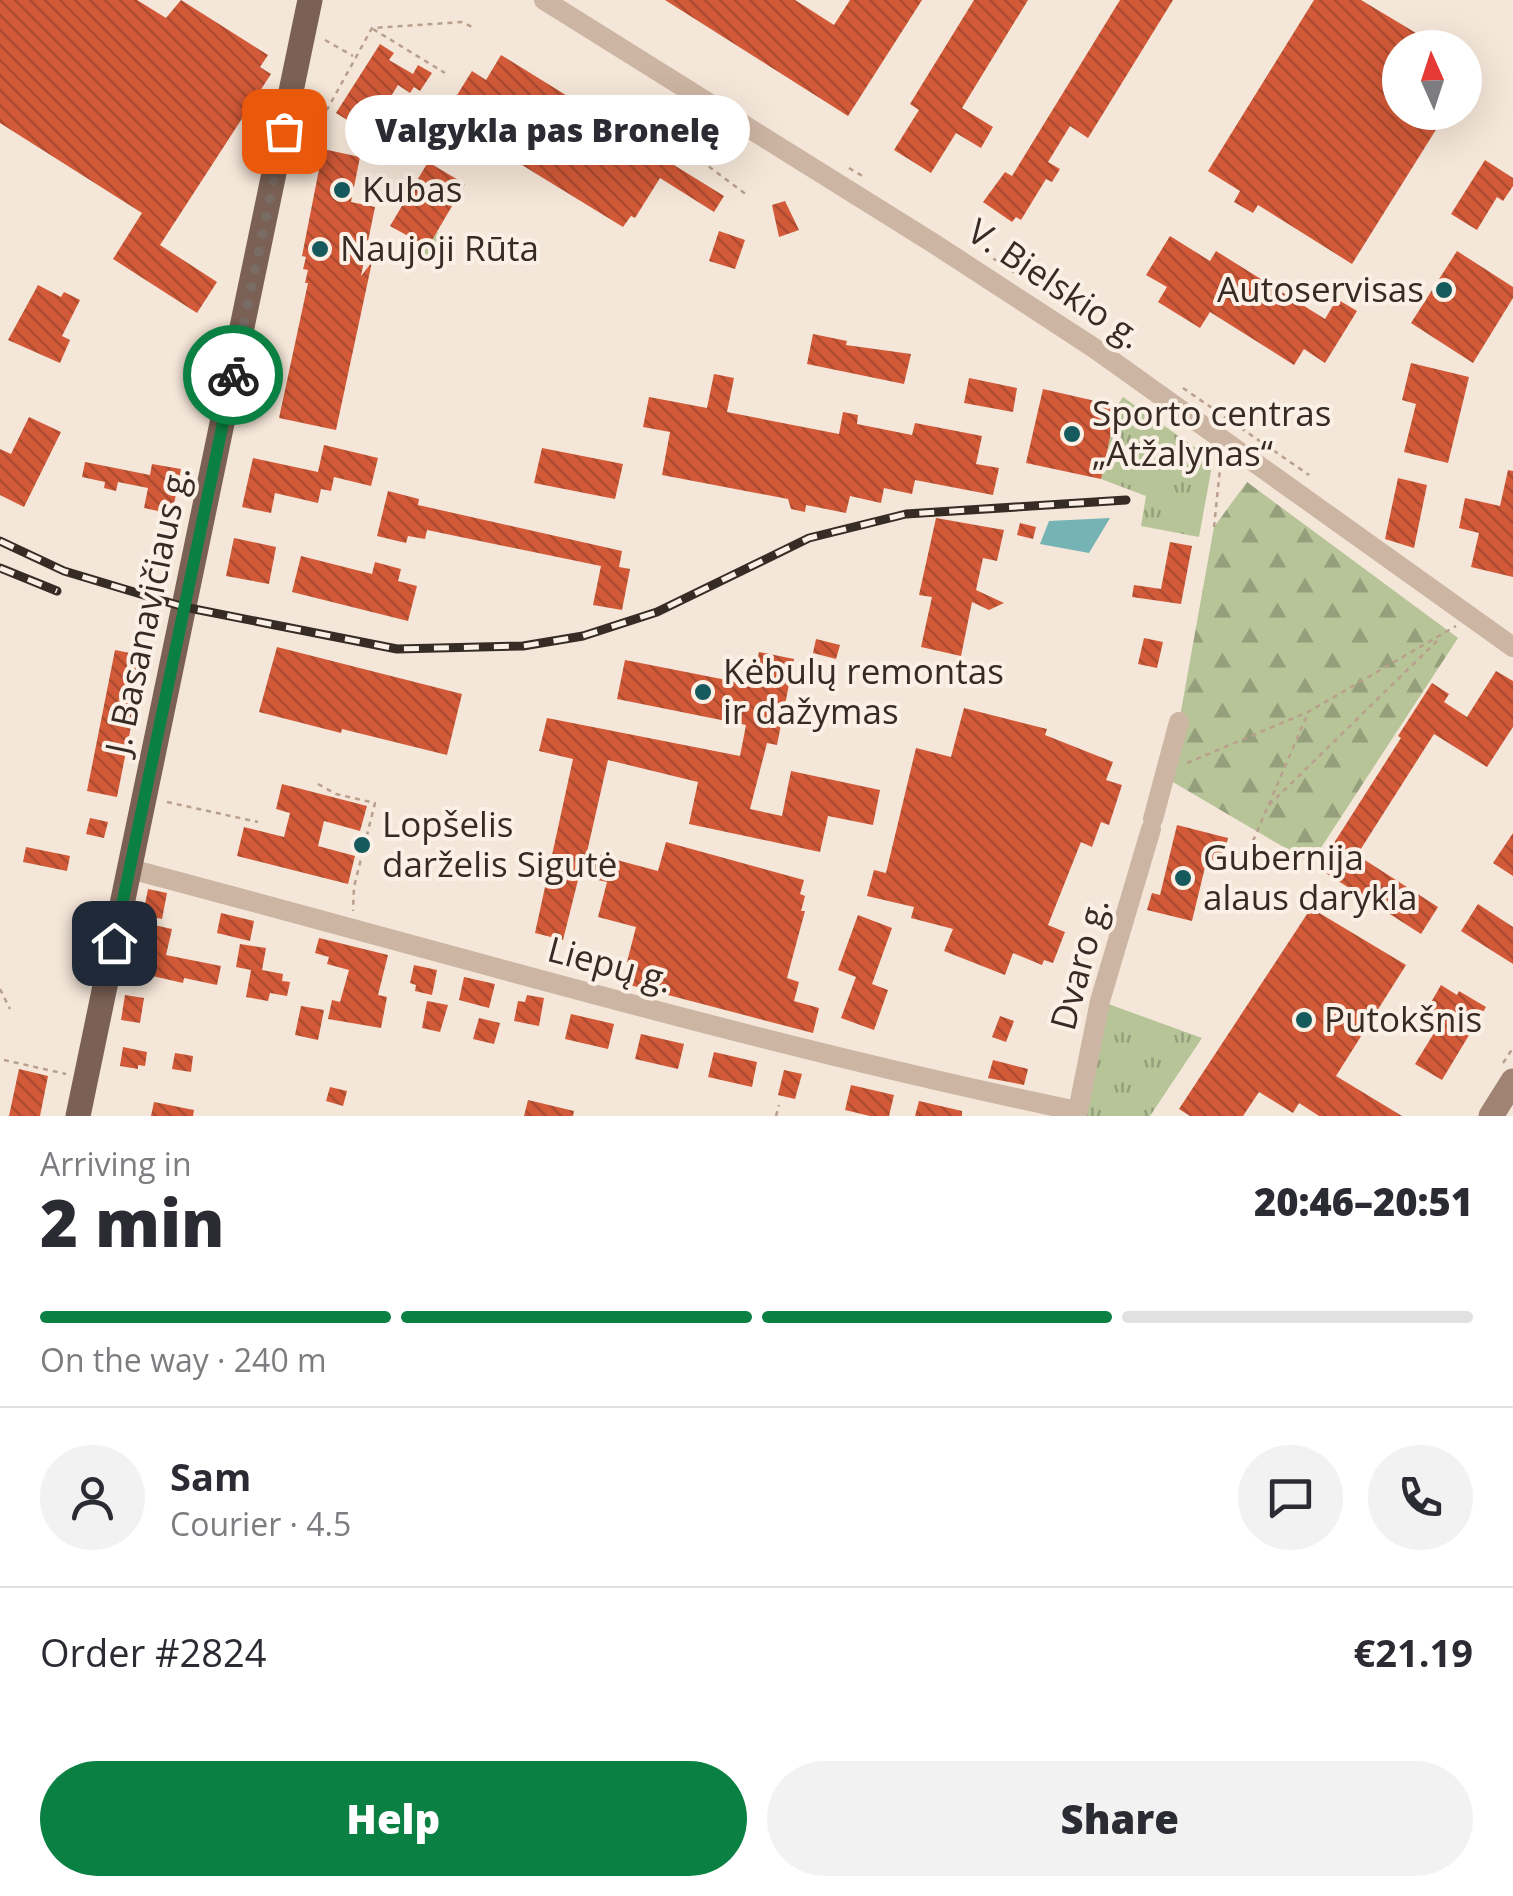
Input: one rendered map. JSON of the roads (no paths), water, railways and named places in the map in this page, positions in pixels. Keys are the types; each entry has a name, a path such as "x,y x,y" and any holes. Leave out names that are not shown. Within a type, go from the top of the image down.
{"main road":[{"name":"J. Basanavičiaus g.","path":"78,1116 310,0"},
{"path":"1491,1116 1513,1081"}],"street":[{"name":"V. Bielskio g.","path":"544,0 1094,348 1513,647"},
{"name":"Dvaro g.","path":"1077,1114 1100,1001 1179,722"},
{"name":"Liepų g.","path":"130,869 861,1064 1077,1114"}],"water":[{"path":"1110,518 1089,553 1040,544 1049,521"}],"railway":[{"path":"0,541 64,571 184,607 397,649 523,646 583,636 657,612 809,538 906,514 1126,500"},
{"path":"0,568 57,591"}],"place":[{"name":"Valgykla pas Bronelę","path":"284,131"},
{"name":"Kubas","path":"342,190"},
{"name":"Naujoji Rūta","path":"320,249"},
{"name":"Autoservisas","path":"1444,290"},
{"name":"Sporto centras „Atžalynas“","path":"1072,434"},
{"name":"Kėbulų remontas ir dažymas","path":"703,692"},
{"name":"Lopšelis darželis Sigutė","path":"362,845"},
{"name":"Gubernija alaus darykla","path":"1183,878"},
{"name":"Putokšnis","path":"1304,1020"}]}
